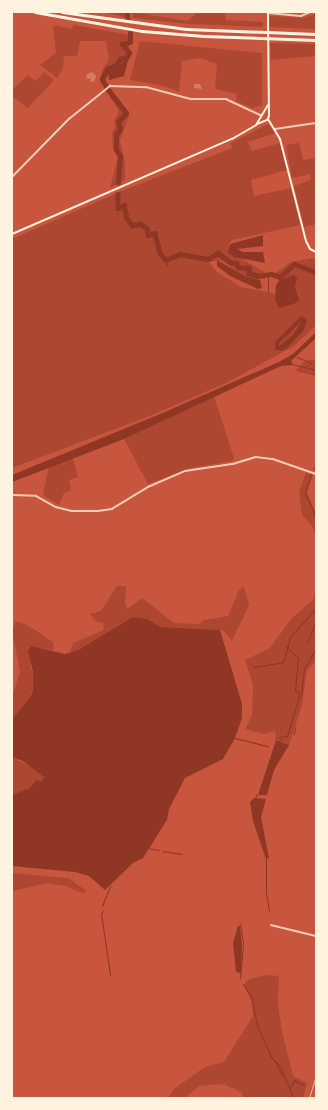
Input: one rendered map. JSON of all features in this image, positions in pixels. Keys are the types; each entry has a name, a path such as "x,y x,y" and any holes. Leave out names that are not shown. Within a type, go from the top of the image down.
{"highway":[{"path":"35,12 135,30 261,39 316,40"},
{"path":"62,12 136,24 261,33 316,34"}],"main road":[{"path":"12,234 204,153 245,133 266,120 268,114 268,13"},
{"path":"256,125 268,105"},
{"path":"264,112 268,114"},
{"path":"260,117 266,120 275,130 306,241 310,249 316,252"}],"street":[{"path":"268,13 301,16 311,12"},
{"path":"12,177 69,119 107,87 131,85 156,89 185,98 226,99 260,117"},
{"path":"275,130 316,123"},
{"path":"12,495 36,496 56,507 72,511 98,511 112,509 148,487 185,472 233,464 256,457 273,459 316,474"},
{"path":"271,925 316,936"}],"shaded area":[{"path":"103,12 129,12 129,17 124,17"},
{"path":"198,12 225,12 226,20 263,22 263,27 188,24 133,18 133,13 138,13 187,21"},
{"path":"316,14 316,29 269,27 270,16 304,18"},
{"path":"53,25 72,29 74,25 130,35 128,60 110,72 102,85 100,82 102,71 109,59 106,41 80,41 77,56 64,56 63,68 57,78 40,65 56,53"},
{"path":"140,41 262,53 262,105 252,108 236,101 237,94 215,89 217,64 200,58 182,61 179,92 164,86 130,80"},
{"path":"270,43 316,44 316,56 271,60"},
{"path":"128,60 124,76 109,80 108,71"},
{"path":"44,72 54,80 28,108 12,96 14,88 28,75 36,81"},
{"path":"110,88 129,115 120,141 125,163 125,180 110,188 118,157 113,150 112,133 115,126 114,121 119,111 106,91"},
{"path":"268,124 276,133 248,142 252,151 280,143 287,170 251,180 254,196 291,188 300,225 232,240 228,245 236,256 266,273 265,278 252,279 220,260 209,262 217,272 241,287 276,294 279,308 294,304 274,274 291,262 313,258 316,262 316,325 294,346 226,383 152,415 12,468 12,239 124,190 232,148 231,143"},
{"path":"299,143 303,160 316,158 316,224 304,227 294,186 311,180 310,174 292,178 286,145"},
{"path":"263,235 263,246 237,249 243,252 263,252 265,263 234,257 228,253 230,244"},
{"path":"217,260 245,276 260,280 262,288 258,289 230,276 217,266"},
{"path":"294,275 297,278 295,287 299,300 294,304 279,308 275,300 276,285 280,280"},
{"path":"301,316 307,320 303,331 287,348 282,351 275,350 275,342","holes":["301,322 293,335 279,346 279,343"]},
{"path":"316,332 316,338 291,361 293,365 281,366 124,439 12,482 12,475 165,412 279,362 293,354"},
{"path":"316,359 316,376 295,371 305,361"},
{"path":"214,396 234,458 232,461 191,468 148,484 124,439"},
{"path":"73,458 78,477 69,480 71,490 64,493 59,505 43,495 49,466"},
{"path":"306,473 313,475 307,492 316,514 316,540 314,529 302,514 299,492"},
{"path":"117,586 126,586 125,603 127,609 142,598 174,623 199,624 204,620 228,616 239,590 244,587 249,605 232,641 223,630 161,627 147,619 133,617 90,645 70,652 73,643 104,630 103,623 96,621 90,614 101,611"},
{"path":"316,588 316,660 307,670 302,705 289,745 276,740 275,731 264,734 245,729 252,715 253,684 245,660 270,648 291,619 313,600"},
{"path":"133,617 147,619 161,627 220,630 242,704 242,718 235,738 223,759 185,778 169,809 167,820 143,858 133,863 105,890 89,876 75,872 12,866 12,795 30,788 36,780 42,781 44,777 23,761 12,757 12,719 31,696 33,689 33,672 28,652 31,646 65,654 80,649"},
{"path":"16,621 29,626 53,642 54,650 40,648 30,664 34,679 31,696 12,719 12,697 20,672 12,630"},
{"path":"276,740 289,745 274,770 267,795 258,795"},
{"path":"12,757 39,771 44,777 42,781 36,780 30,788 12,795"},
{"path":"254,798 266,799 261,817 269,858 266,859 253,821 250,802"},
{"path":"12,873 68,878 87,891 82,893 65,886 48,883 12,891"},
{"path":"238,926 240,926 242,946 241,973 236,972 233,943"},
{"path":"266,975 279,976 278,1004 282,1031 293,1076 307,1083 303,1098 244,1098 241,1092 223,1084 199,1086 185,1098 168,1098 175,1088 205,1067 224,1062 253,1016 251,1000 244,986 247,980"}],"building":[{"path":"92,72 96,76 94,82 90,81 91,78 86,79 87,74"},
{"path":"194,84 200,84 202,89 194,88"}],"waterway":[{"path":"127,12 128,19"},
{"path":"118,183 120,156 116,149 116,135 120,129 118,122 126,113 107,89 102,79 107,69 115,66 120,59 126,58 129,53 122,44 130,42 130,33"},
{"path":"118,194 118,208 124,205 127,218 132,225 140,224 147,228 148,235 155,233 160,253 166,260 180,254 208,259 218,253 232,263 237,263 238,267 249,268 249,273 258,276 271,274 280,277 294,264 316,272"},
{"path":"166,260 167,265"},
{"path":"268,274 268,292"},
{"path":"297,357 311,363"},
{"path":"292,364 316,370"},
{"path":"313,469 316,465"},
{"path":"311,474 305,494 316,517"},
{"path":"253,667 283,662 290,637 316,608"},
{"path":"307,642 316,622"},
{"path":"280,739 279,737 287,736 299,692 295,691 298,658 286,647"},
{"path":"301,697 304,669 316,648"},
{"path":"294,734 295,727"},
{"path":"235,738 268,746"},
{"path":"255,798 257,794"},
{"path":"148,848 159,850"},
{"path":"163,851 182,854"},
{"path":"266,859 266,892 269,911"},
{"path":"102,906 110,886"},
{"path":"103,911 101,913 110,975"},
{"path":"240,923 243,944 240,978"},
{"path":"243,984 252,998 257,1026 272,1058 279,1065 294,1098"},
{"path":"274,1060 282,1075"},
{"path":"290,1088 294,1080 304,1085"}],"railway":[{"path":"309,1098 316,1075"}]}
